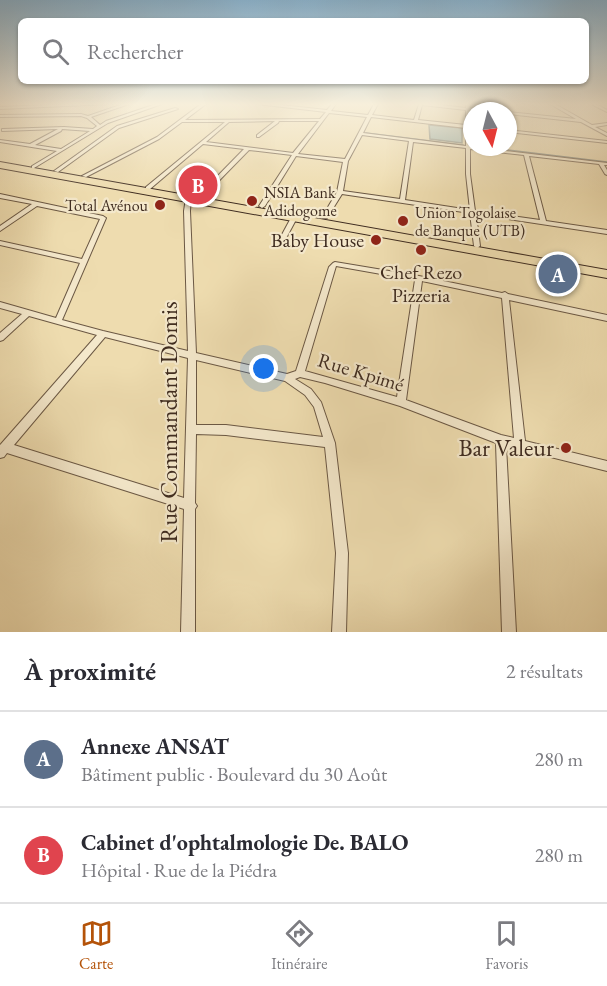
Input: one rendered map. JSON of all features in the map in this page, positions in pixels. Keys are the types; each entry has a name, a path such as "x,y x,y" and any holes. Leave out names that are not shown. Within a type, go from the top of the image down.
{"highway":[{"path":"0,163 325,217 607,274"},
{"path":"0,163 34,167 295,216 607,269"}],"street":[{"path":"29,145 53,133"},
{"path":"34,167 87,133"},
{"path":"56,171 108,133"},
{"path":"84,176 164,133"},
{"path":"148,188 214,133"},
{"path":"258,136 261,133"},
{"path":"262,206 310,133"},
{"path":"530,133 607,142"},
{"path":"325,217 340,192 346,161 360,134 463,146"},
{"path":"402,201 411,140"},
{"path":"0,141 61,150"},
{"path":"204,143 346,161"},
{"path":"190,196 248,148"},
{"path":"517,153 604,163 607,174"},
{"path":"526,154 543,221"},
{"path":"468,156 477,248"},
{"path":"340,192 607,232"},
{"path":"0,196 103,218 58,321"},
{"name":"Rue Commandant Domis","path":"188,632 192,429 187,211 190,196"},
{"path":"0,228 36,204"},
{"path":"281,242 295,216"},
{"path":"0,243 84,262"},
{"path":"300,373 332,267 335,264 505,295 607,318"},
{"path":"401,402 419,278"},
{"path":"505,295 520,445"},
{"name":"Rue Kpimé","path":"0,305 103,334 287,378 300,373 401,402 501,440 607,466"},
{"path":"0,338 28,313"},
{"path":"103,334 3,450 191,506"},
{"path":"287,378 308,392 318,405 330,443 342,553 339,632"},
{"path":"192,429 226,430 330,443"},
{"path":"501,440 509,632"}],"water":[{"path":"430,133 462,133 462,143 430,139"}],"waterway":[{"path":"370,133 463,145"},
{"path":"517,151 607,162"}],"place":[{"name":"Cabinet d'ophtalmologie De. BALO","path":"198,185"},
{"name":"NSIA Bank Adidogome","path":"252,201"},
{"name":"Total Avénou","path":"160,205"},
{"name":"Union Togolaise de Banque (UTB)","path":"403,221"},
{"name":"Baby House","path":"376,240"},
{"name":"Chef Rezo Pizzeria","path":"421,250"},
{"name":"Annexe ANSAT","path":"558,274"},
{"name":"Bar Valeur","path":"566,448"}]}
